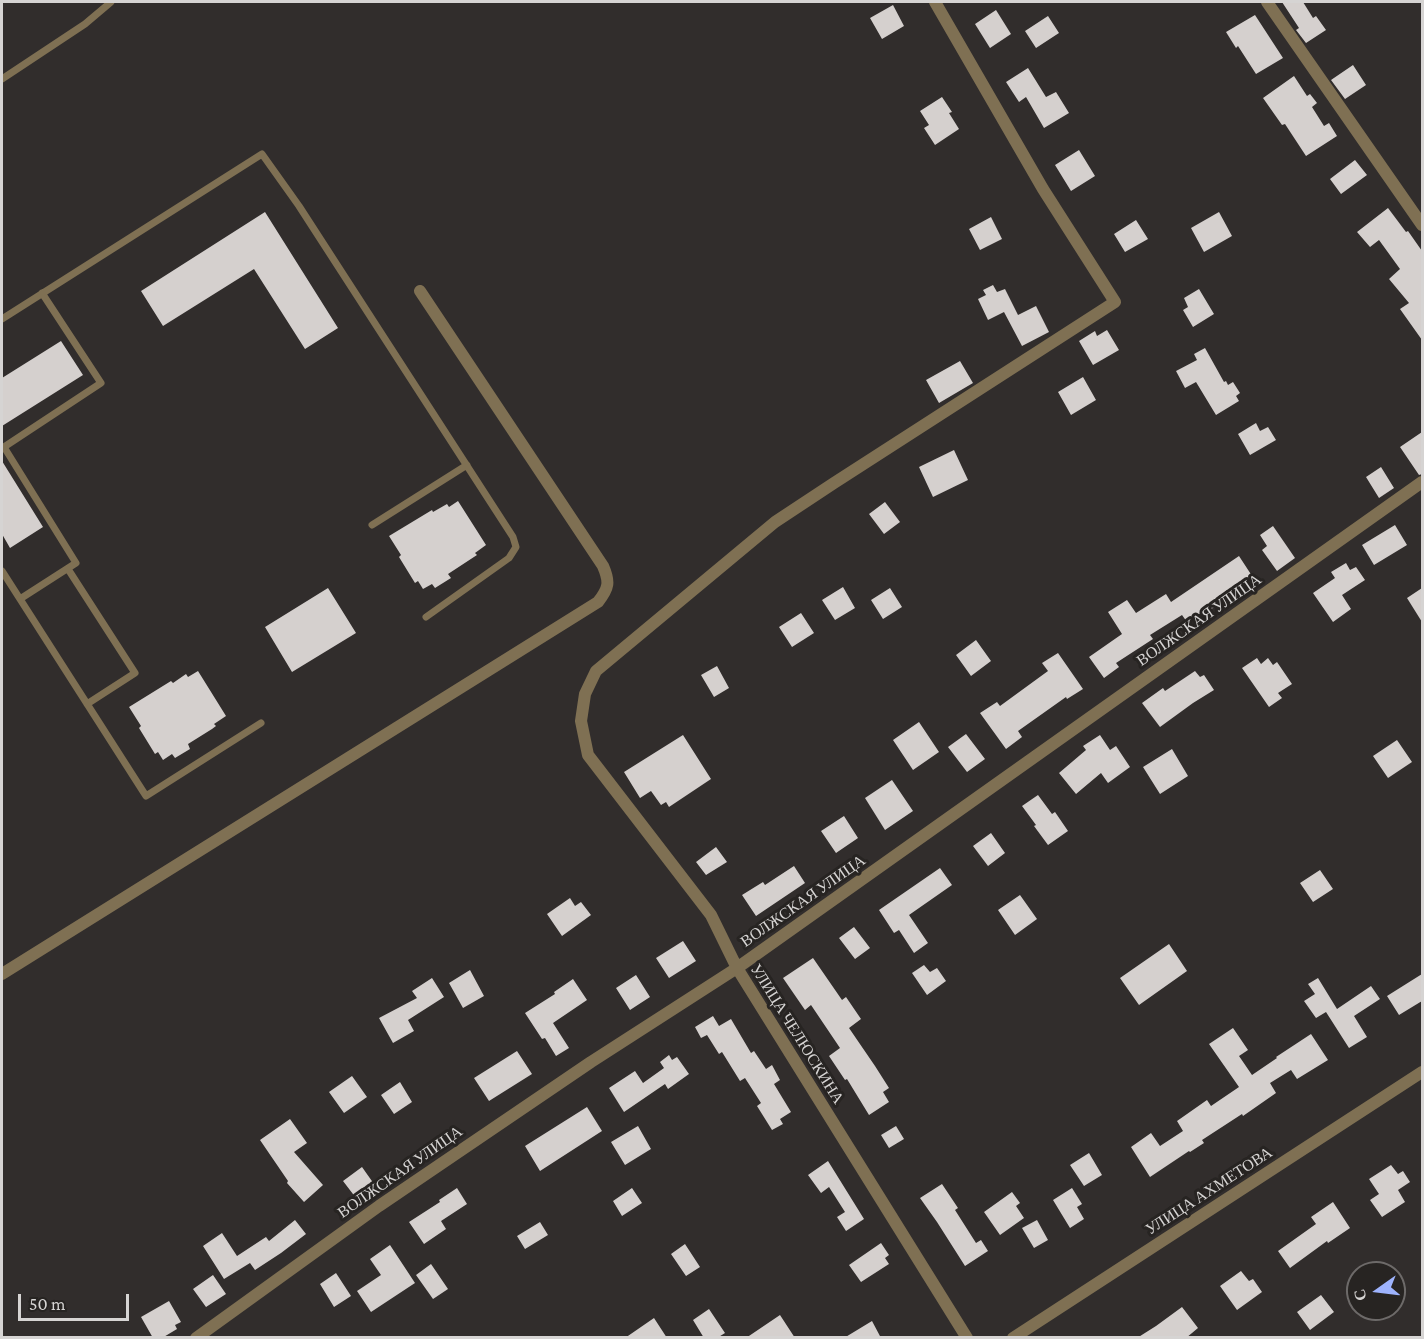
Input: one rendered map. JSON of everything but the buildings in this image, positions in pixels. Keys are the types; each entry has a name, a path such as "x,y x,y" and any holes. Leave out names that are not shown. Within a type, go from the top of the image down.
{"street":[{"name":"УЛИЦА ЧЕЛЮСКИНА","path":"935,2 1043,189 1115,302 775,522 596,671 585,694 582,721 588,755 711,915 737,968 967,1338"},
{"path":"1267,2 1422,225"},
{"path":"2,974 598,602 606,592 608,579 603,566 420,291"},
{"name":"ВОЛЖСКАЯ УЛИЦА","path":"196,1338 388,1200 591,1062 737,968 1422,482"},
{"name":"УЛИЦА АХМЕТОВА","path":"1013,1338 1422,1072"}],"lane":[{"path":"2,79 85,24 111,2"},
{"path":"2,319 262,154 299,206 513,537 516,547 509,558 426,617"},
{"path":"20,599 76,563 4,447 101,383 42,293"},
{"path":"372,525 467,465"},
{"path":"68,569 135,673 87,704"},
{"path":"2,571 146,796 261,723"}]}
